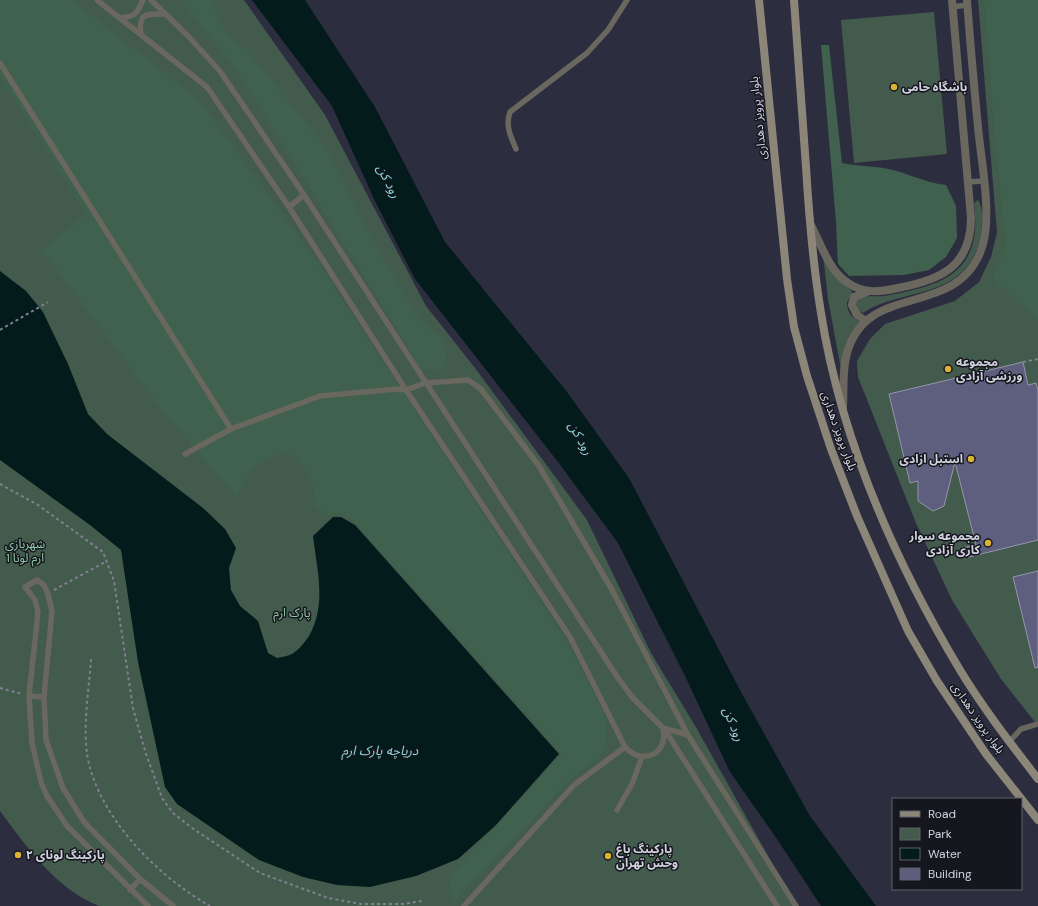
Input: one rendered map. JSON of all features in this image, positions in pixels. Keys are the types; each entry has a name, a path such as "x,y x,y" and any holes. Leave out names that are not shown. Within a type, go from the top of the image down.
{"main road":[{"name":"بلوار پرویز دهداری","path":"759,0 787,279 794,327 807,376 831,449 857,516 908,631 937,681 986,754 1021,798"},
{"name":"بلوار پرویز دهداری","path":"794,0 810,223 820,312 843,412 857,455 900,558 961,672 1009,742 1038,779"},
{"name":"بلوار پرویز دهداری","path":"1022,800 1038,820"}],"street":[{"path":"866,320 857,315 852,306 854,297 867,292 887,290 934,279 950,270 967,248 971,229 952,3"},
{"path":"843,412 844,367 847,352 856,333 866,320 874,314 891,306 923,298 950,287 960,280 976,262 980,252 986,230 984,181 967,3"},
{"path":"810,223 834,270 848,283 867,292"}],"lane":[{"path":"97,0 207,87 289,207 406,390 570,637 624,747 635,756 642,757 656,753 661,748 664,741 663,728"},
{"path":"119,18 130,17 138,12 143,0"},
{"path":"151,0 219,70 304,195 616,675 632,696 663,728 777,906"},
{"path":"516,149 508,129 507,120 510,112 587,53 608,30 627,0"},
{"path":"952,3 967,3"},
{"path":"141,35 139,23 142,17 147,14 166,14"},
{"path":"0,63 231,429"},
{"path":"968,182 984,181"},
{"path":"289,207 304,195"},
{"path":"185,454 231,429 320,396 397,389 406,390 425,383 468,380 481,389 539,466 611,588 688,735 796,906"},
{"path":"148,906 130,890 67,826 47,796 32,743 29,696 38,612 35,600 25,587 37,580 44,585 52,611 44,697 46,740 63,788 84,822 140,880 173,906"},
{"path":"29,696 44,697"},
{"path":"1009,742 1021,729 1038,724"},
{"path":"663,728 688,735"},
{"path":"464,906 574,785 624,747"},
{"path":"617,810 632,784 642,757"},
{"path":"130,890 140,880"}],"path":[{"path":"0,330 48,302"},
{"path":"1023,362 1038,359"},
{"path":"0,484 38,505 103,552 114,581 133,708 145,751 162,798 173,813 192,828 260,873 328,898 361,904 404,904 422,901"},
{"path":"48,594 107,561"},
{"path":"92,659 86,730 88,754 95,784 105,805 128,837 159,868 191,895 210,906"},
{"path":"0,688 29,696"}],"green space":[{"name":"پارک ارم","path":"0,0 244,0 325,115 426,306 475,368 587,520 651,653 697,729 786,888 799,906 99,906 84,899 69,889 44,866 0,811"},
{"path":"0,0 72,0 200,101 321,267 567,642 604,712 607,733 605,749 598,758 575,775 452,904 449,877 562,754 351,519 339,513 328,516 316,507 312,481 298,457 282,452 251,469 237,497 164,413 42,250 86,214 0,76"},
{"path":"181,0 211,0 224,28 247,50 320,140 337,167 369,233 417,316 443,339 447,364 440,370 421,369 240,75"},
{"name":"مجموعه ورزشی آزادی","path":"978,0 1038,0 1038,726 1001,679 952,600 916,523 858,377 857,361 870,339 885,324 955,301 979,282 991,257 997,233"},
{"path":"984,0 1038,0 1038,320 992,278 1006,247 996,150"},
{"name":"باشگاه حامی","path":"934,12 947,154 854,163 841,20"},
{"path":"821,45 829,45 842,163 883,168 930,182 946,185 956,206 957,238 946,257 929,270 904,275 849,276 838,264 836,222"},
{"path":"978,200 981,207 982,216 980,240 971,261 961,273 948,282 935,288 876,306 863,313 857,310 856,299 885,296 925,287 955,272 965,260 972,246 975,227 974,203"},
{"path":"823,255 835,275 852,291 852,295 847,302 848,309 852,316 860,322 852,333 847,344 841,369 828,299"}],"water":[{"name":"رود کن","path":"252,0 305,0 375,107 445,242 567,392 629,478 741,692 810,816 876,906 821,906 777,839 730,772 686,678 618,543 558,462 415,279 375,201 332,106"},
{"name":"دریاچه پارک ارم","path":"0,271 26,291 43,312 68,364 88,414 107,434 203,508 225,529 236,548 229,568 231,590 240,606 258,621 268,653 277,658 290,655 304,643 309,636 315,624 319,599 318,574 313,536 333,517 341,517 355,525 559,754 495,826 458,859 416,876 370,887 337,885 303,877 259,860 177,804 165,787 138,662 121,550 90,525 0,460"}],"building":[{"name":"استبل ازادی","path":"1023,362 1028,385 1036,383 1038,390 1038,540 965,558 962,548 976,545 955,462 944,506 933,511 918,501 918,481 910,483 889,394"},
{"path":"1038,571 1038,667 1035,668 1013,577"}],"place":[{"name":"باشگاه حامی","path":"894,87"},
{"name":"مجموعه ورزشی آزادی","path":"948,369"},
{"name":"استبل ازادی","path":"971,459"},
{"name":"مجموعه سوار کاری آزادی","path":"988,543"},
{"name":"پارکینگ لونای ۲","path":"18,855"},
{"name":"پارکینگ باغ وحش تهران","path":"608,856"}],"park label":[{"name":"شهربازی ارم لونا 1","path":"25,551"}]}
